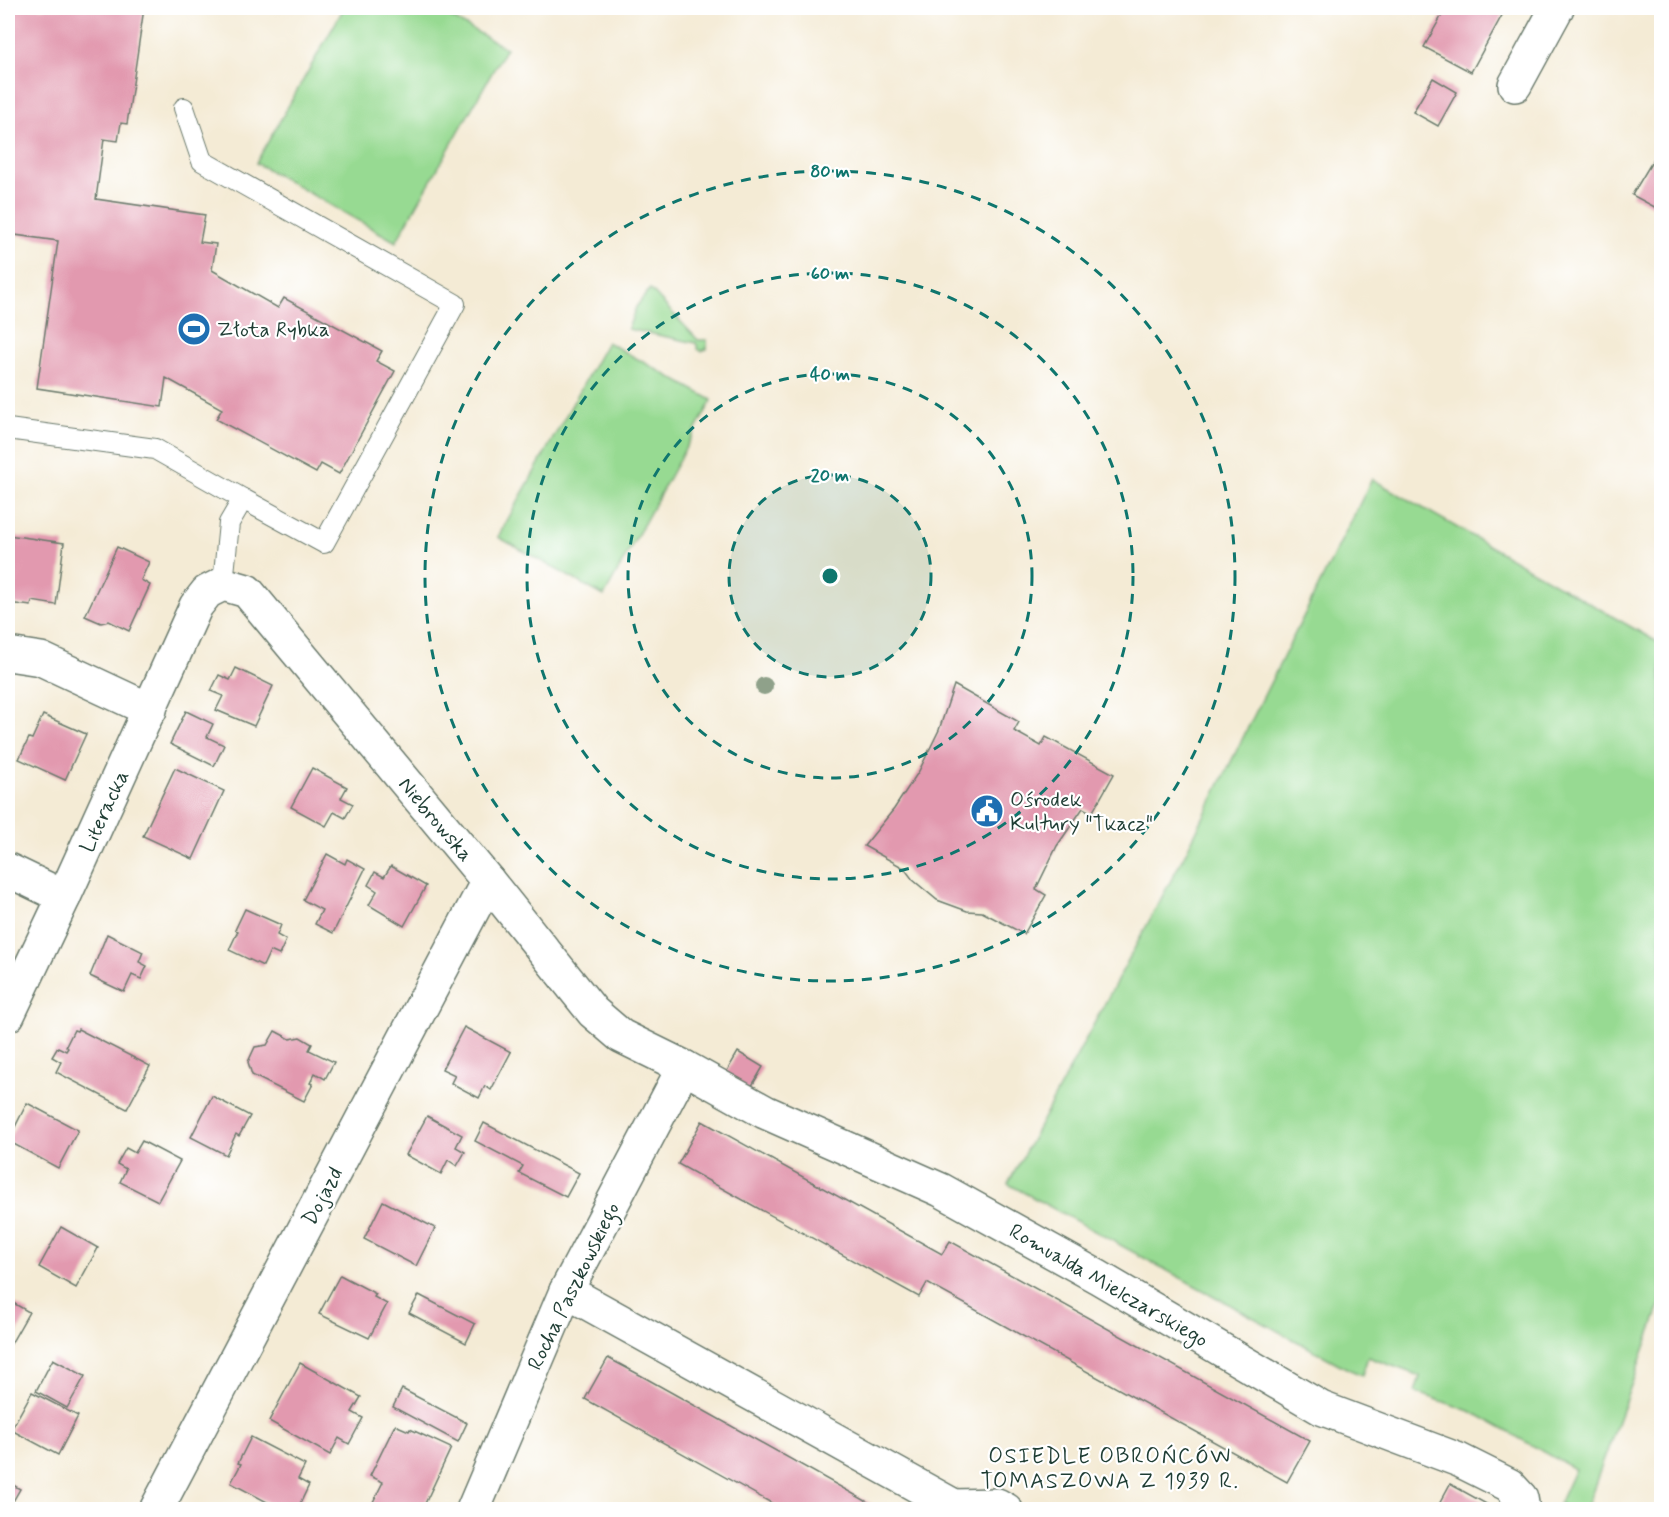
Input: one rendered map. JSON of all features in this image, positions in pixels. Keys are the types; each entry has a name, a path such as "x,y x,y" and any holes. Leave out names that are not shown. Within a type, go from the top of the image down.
{"street":[{"path":"1515,85 1557,8"},
{"name":"Literacka","path":"8,1015 196,606 207,592 223,584"},
{"name":"Niebrowska","path":"223,584 247,591 593,1012 621,1036 684,1067"},
{"path":"8,654 41,659 150,710"},
{"path":"8,870 64,897"},
{"name":"Dojazd","path":"156,1509 488,882"},
{"name":"Rocha Paszkowskiego","path":"473,1509 566,1291 684,1067"},
{"name":"Romualda Mielczarskiego","path":"684,1067 765,1112 941,1190 1098,1277 1321,1408 1459,1460 1509,1485 1521,1498 1523,1509"},
{"path":"566,1291 954,1506 997,1505 1006,1509"}],"lane":[{"path":"8,429 155,449 324,543 454,304 202,161 184,108"},
{"path":"223,584 229,523 243,499"}],"green space":[{"path":"344,8 434,8 506,48 396,242 256,163"},
{"path":"650,289 698,340 707,340 707,349 701,351 696,343 628,329 636,307"},
{"path":"607,342 712,400 604,596 498,537"},
{"path":"1372,479 1661,644 1661,1303 1586,1509 1570,1509 1559,1504 1575,1469 1470,1411 1415,1392 1420,1376 1368,1357 1362,1375 1348,1369 1008,1184 1185,854"}],"building":[{"name":"Złota Rybka","path":"8,8 144,8 127,124 121,123 118,141 104,139 96,199 205,215 200,242 216,244 212,270 278,308 284,298 382,351 376,361 395,371 339,474 321,464 316,473 216,419 222,409 166,378 162,407 37,388 58,241 8,234"},
{"path":"1446,8 1506,8 1471,72 1424,47"},
{"path":"1433,78 1457,92 1438,126 1413,112"},
{"path":"1662,145 1662,211 1632,195"},
{"path":"8,535 64,543 56,605 32,601 31,606 8,603"},
{"path":"117,547 149,562 141,580 150,585 129,631 109,621 101,623 85,616"},
{"path":"236,668 273,686 254,726 216,710 223,696 211,691 219,675 230,680"},
{"name":"Ośrodek Kultury \"Tkacz\"","path":"954,685 1019,722 1014,731 1041,746 1046,737 1114,774 1092,813 1083,808 1057,846 1036,889 1046,895 1024,934 982,912 967,911 937,900 913,880 904,868 864,846 894,809 919,771 939,730"},
{"path":"186,711 213,724 207,737 224,745 214,766 170,744"},
{"path":"43,715 86,734 65,780 19,759 29,738 32,739"},
{"path":"175,768 224,791 193,859 143,836"},
{"path":"312,768 347,787 341,798 353,804 345,818 334,812 326,826 291,807"},
{"path":"327,854 345,864 347,859 365,869 333,933 315,924 322,910 303,900"},
{"path":"391,866 426,886 404,926 369,905 377,891 368,885 375,872 384,877"},
{"path":"245,909 281,925 277,935 286,940 279,955 270,951 263,966 229,950"},
{"path":"107,934 143,952 139,962 147,966 141,979 132,975 124,992 90,976"},
{"path":"464,1027 511,1052 491,1090 485,1086 479,1098 451,1083 455,1075 442,1069"},
{"path":"78,1029 150,1066 127,1109 56,1072 61,1062 52,1057 58,1047 66,1051 74,1030"},
{"path":"275,1031 290,1039 300,1037 312,1044 309,1050 334,1062 325,1079 315,1073 310,1083 313,1084 304,1101 252,1075 248,1062 255,1047 267,1045"},
{"path":"738,1052 763,1067 749,1091 724,1076"},
{"path":"212,1096 250,1116 239,1136 236,1134 226,1155 191,1137"},
{"path":"27,1103 78,1130 58,1168 8,1141"},
{"path":"427,1116 462,1135 456,1147 465,1152 457,1166 448,1160 441,1174 406,1155"},
{"path":"702,1121 942,1254 950,1241 1310,1441 1287,1482 927,1283 919,1297 678,1164"},
{"path":"484,1123 579,1173 566,1197 519,1173 523,1166 475,1141"},
{"path":"142,1141 180,1161 158,1201 120,1182 126,1169 117,1164 126,1148 135,1153"},
{"path":"383,1201 435,1228 416,1266 364,1239"},
{"path":"61,1227 98,1248 76,1288 39,1267"},
{"path":"340,1275 376,1294 374,1297 387,1304 369,1338 319,1314"},
{"path":"419,1295 475,1324 466,1343 409,1313"},
{"path":"8,1300 29,1312 8,1349"},
{"path":"608,1358 882,1510 784,1510 585,1399"},
{"path":"53,1359 85,1376 67,1408 36,1391"},
{"path":"300,1363 361,1397 352,1412 363,1418 349,1444 339,1438 330,1455 269,1421"},
{"path":"402,1389 467,1423 458,1442 393,1407"},
{"path":"32,1392 78,1416 58,1455 11,1430"},
{"path":"395,1425 409,1431 410,1429 451,1448 422,1510 369,1510 383,1482 370,1476"},
{"path":"251,1437 305,1465 298,1479 309,1485 297,1510 282,1510 231,1483"},
{"path":"8,1482 20,1489 8,1510"},
{"path":"1450,1484 1492,1507 1491,1510 1436,1510"}],"place":[{"name":"Złota Rybka","path":"194,329"},
{"name":"Ośrodek Kultury \"Tkacz\"","path":"987,811"}],"district":[{"name":"OSIEDLE OBROŃCÓW TOMASZOWA Z 1939 R.","path":"1110,1468"}]}
